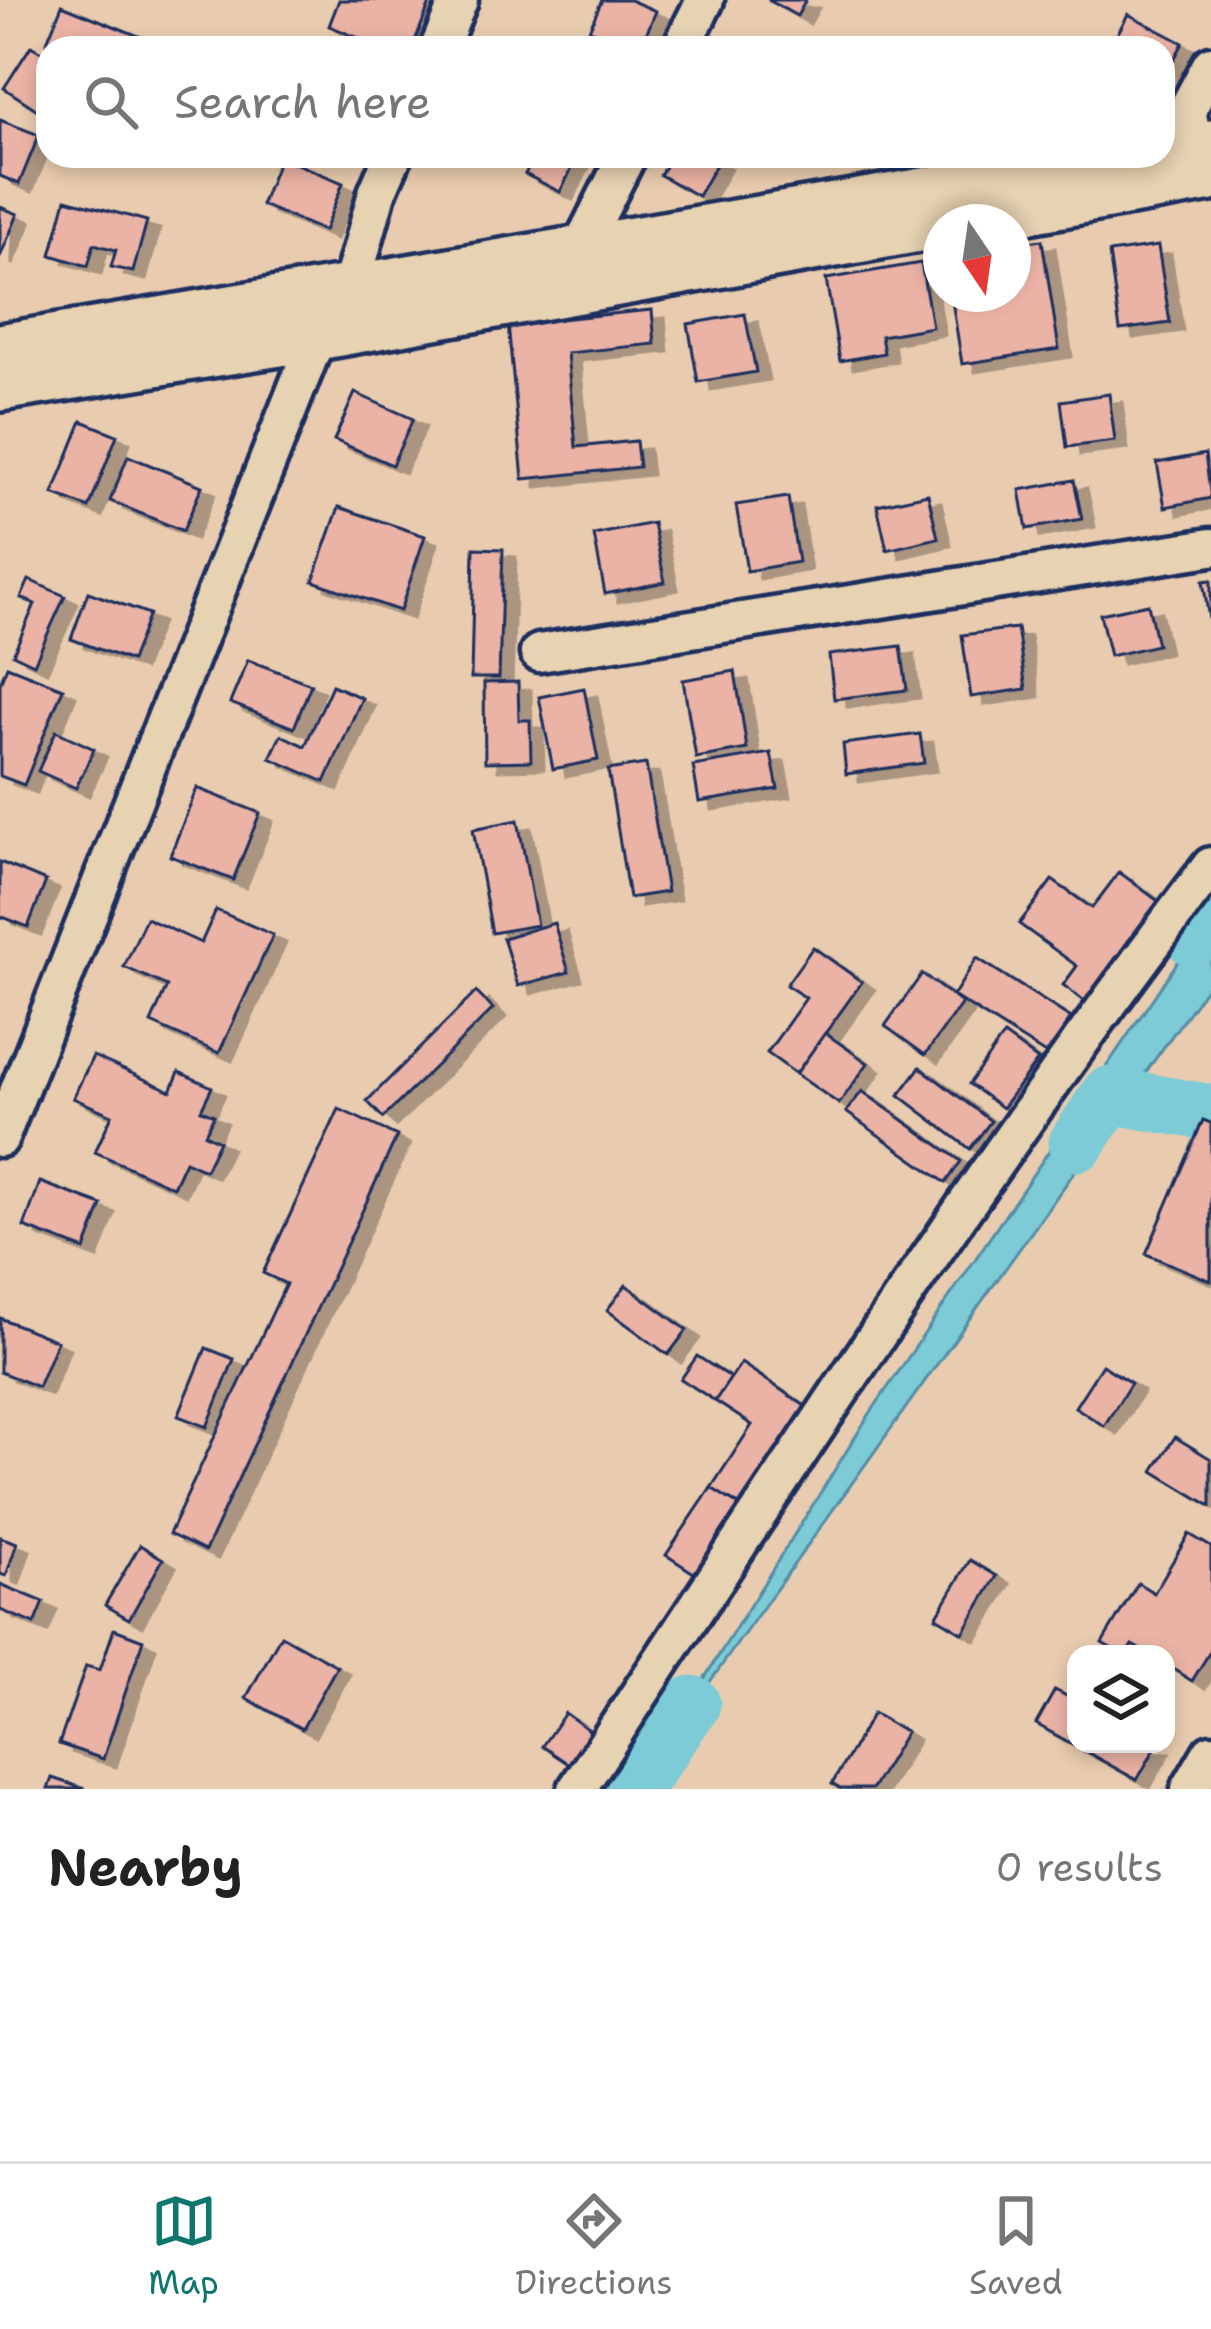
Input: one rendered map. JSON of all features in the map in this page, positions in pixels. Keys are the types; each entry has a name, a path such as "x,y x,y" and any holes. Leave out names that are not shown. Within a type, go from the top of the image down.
{"main road":[{"path":"0,347 1058,168"},
{"path":"1021,204 1146,168"},
{"path":"0,388 316,337 923,228"}],"street":[{"path":"444,36 459,0"},
{"path":"687,36 705,0"},
{"path":"1195,154 1187,110 1211,65"},
{"path":"351,286 388,168"},
{"path":"581,247 621,168"},
{"path":"0,1138 316,337"},
{"path":"539,653 1211,548"},
{"path":"577,1789 956,1216 1099,1012 1211,866"},
{"path":"1190,1789 1211,1753"}],"water":[{"path":"1194,938 1211,954 1211,981 649,1767 869,1415"}],"building":[{"path":"339,0 431,1 417,36 354,36 329,26"},
{"path":"602,0 630,0 656,11 645,36 606,36 589,30"},
{"path":"768,0 806,0 797,16"},
{"path":"62,5 138,36 49,36"},
{"path":"1128,14 1170,36 1116,36"},
{"path":"31,46 36,49 36,109 4,88"},
{"path":"0,120 36,134 36,142 19,184 0,176"},
{"path":"276,168 307,168 343,183 324,231 261,205"},
{"path":"528,168 572,168 560,192 525,174"},
{"path":"664,168 714,168 698,196 660,175"},
{"path":"66,199 147,221 133,272 111,267 116,250 94,244 88,266 51,255"},
{"path":"0,207 18,214 0,257"},
{"path":"1042,240 1059,349 962,364 954,312 1031,312 1031,242"},
{"path":"1158,246 1170,323 1120,330 1109,253"},
{"path":"921,263 923,312 929,312 932,327 881,336 884,353 840,361 826,279"},
{"path":"652,310 655,344 567,353 576,447 636,441 639,467 523,479 508,324"},
{"path":"745,314 756,372 698,382 688,324"},
{"path":"355,393 413,419 392,465 334,440"},
{"path":"1109,394 1115,441 1067,447 1061,401"},
{"path":"82,421 117,435 89,508 53,494"},
{"path":"1205,454 1211,498 1165,507 1157,463"},
{"path":"128,456 202,486 183,531 110,501"},
{"path":"1074,480 1082,519 1027,529 1020,490"},
{"path":"928,494 938,538 887,550 877,505"},
{"path":"788,497 798,562 747,571 736,505"},
{"path":"339,507 425,536 400,611 313,581"},
{"path":"653,523 665,582 605,594 594,535"},
{"path":"474,548 503,549 499,678 471,678"},
{"path":"29,580 65,596 34,664 13,654 35,604 21,598"},
{"path":"1211,580 1211,632 1203,581"},
{"path":"88,592 149,614 131,661 71,639"},
{"path":"1148,604 1157,645 1110,656 1100,614"},
{"path":"1017,628 1026,689 971,697 962,635"},
{"path":"901,646 907,690 834,699 829,655"},
{"path":"248,660 311,684 294,728 230,703"},
{"path":"7,666 63,688 24,785 0,776 0,683"},
{"path":"735,671 747,749 696,758 683,680"},
{"path":"518,682 519,720 530,720 531,761 485,762 484,683"},
{"path":"332,685 362,698 325,782 270,758 281,735 305,746"},
{"path":"584,688 598,760 553,769 539,697"},
{"path":"56,731 94,749 76,788 38,771"},
{"path":"920,734 924,763 846,774 843,744"},
{"path":"771,753 778,789 699,802 693,766"},
{"path":"646,764 667,892 629,898 608,770"},
{"path":"197,788 260,813 233,880 170,856"},
{"path":"518,820 537,925 492,933 473,829"},
{"path":"0,862 46,881 28,927 0,916"},
{"path":"1119,872 1165,906 1091,1006 1063,985 1077,966 1019,924 1052,880 1092,908"},
{"path":"216,910 273,935 219,1053 151,1023 167,986 124,967 146,918 201,943"},
{"path":"554,923 569,972 518,986 503,938"},
{"path":"813,947 862,982 796,1074 767,1053 806,998 786,985"},
{"path":"977,958 1071,1018 1047,1055 953,996"},
{"path":"922,974 962,1003 925,1055 885,1026"},
{"path":"476,992 493,1009 383,1118 367,1101"},
{"path":"825,1033 868,1063 839,1104 796,1074"},
{"path":"1004,1035 1038,1060 1002,1108 969,1084"},
{"path":"93,1056 171,1091 179,1072 212,1087 201,1110 214,1115 205,1134 219,1141 205,1170 185,1161 173,1187 95,1152 112,1115 73,1098"},
{"path":"920,1067 991,1121 970,1149 899,1095"},
{"path":"862,1091 961,1161 946,1183 846,1112"},
{"path":"339,1109 397,1136 205,1551 169,1534 286,1284 263,1273"},
{"path":"1203,1120 1211,1123 1211,1281 1146,1254"},
{"path":"40,1182 102,1205 85,1250 24,1227"},
{"path":"626,1285 687,1330 668,1355 607,1310"},
{"path":"0,1318 57,1341 38,1387 0,1372"},
{"path":"206,1348 234,1359 207,1427 178,1416"},
{"path":"697,1356 731,1378 715,1401 681,1379"},
{"path":"741,1363 811,1410 745,1509 711,1488 752,1425 715,1401"},
{"path":"1102,1365 1131,1383 1104,1426 1075,1407"},
{"path":"1175,1437 1211,1459 1211,1506 1153,1471"},
{"path":"711,1488 745,1509 700,1577 666,1555"},
{"path":"1189,1534 1211,1547 1211,1650 1192,1681 1175,1671 1175,1645 1102,1643 1138,1583 1154,1593"},
{"path":"0,1537 17,1543 6,1576 0,1574"},
{"path":"140,1545 163,1559 129,1619 105,1605"},
{"path":"970,1560 997,1576 963,1633 936,1617"},
{"path":"0,1584 44,1602 35,1624 0,1610"},
{"path":"114,1629 143,1640 103,1759 59,1744 86,1666 100,1670"},
{"path":"281,1635 337,1666 302,1729 246,1698"},
{"path":"1055,1690 1067,1696 1067,1741 1036,1724"},
{"path":"565,1713 593,1733 570,1765 542,1746"},
{"path":"873,1713 906,1732 872,1789 840,1789 832,1784"},
{"path":"1088,1753 1152,1753 1137,1780"},
{"path":"52,1778 85,1789 48,1789"}],"waterway":[{"path":"1194,938 1211,914"},
{"path":"1077,1143 1109,1095 1211,1113"},
{"path":"633,1789 692,1704"}]}
